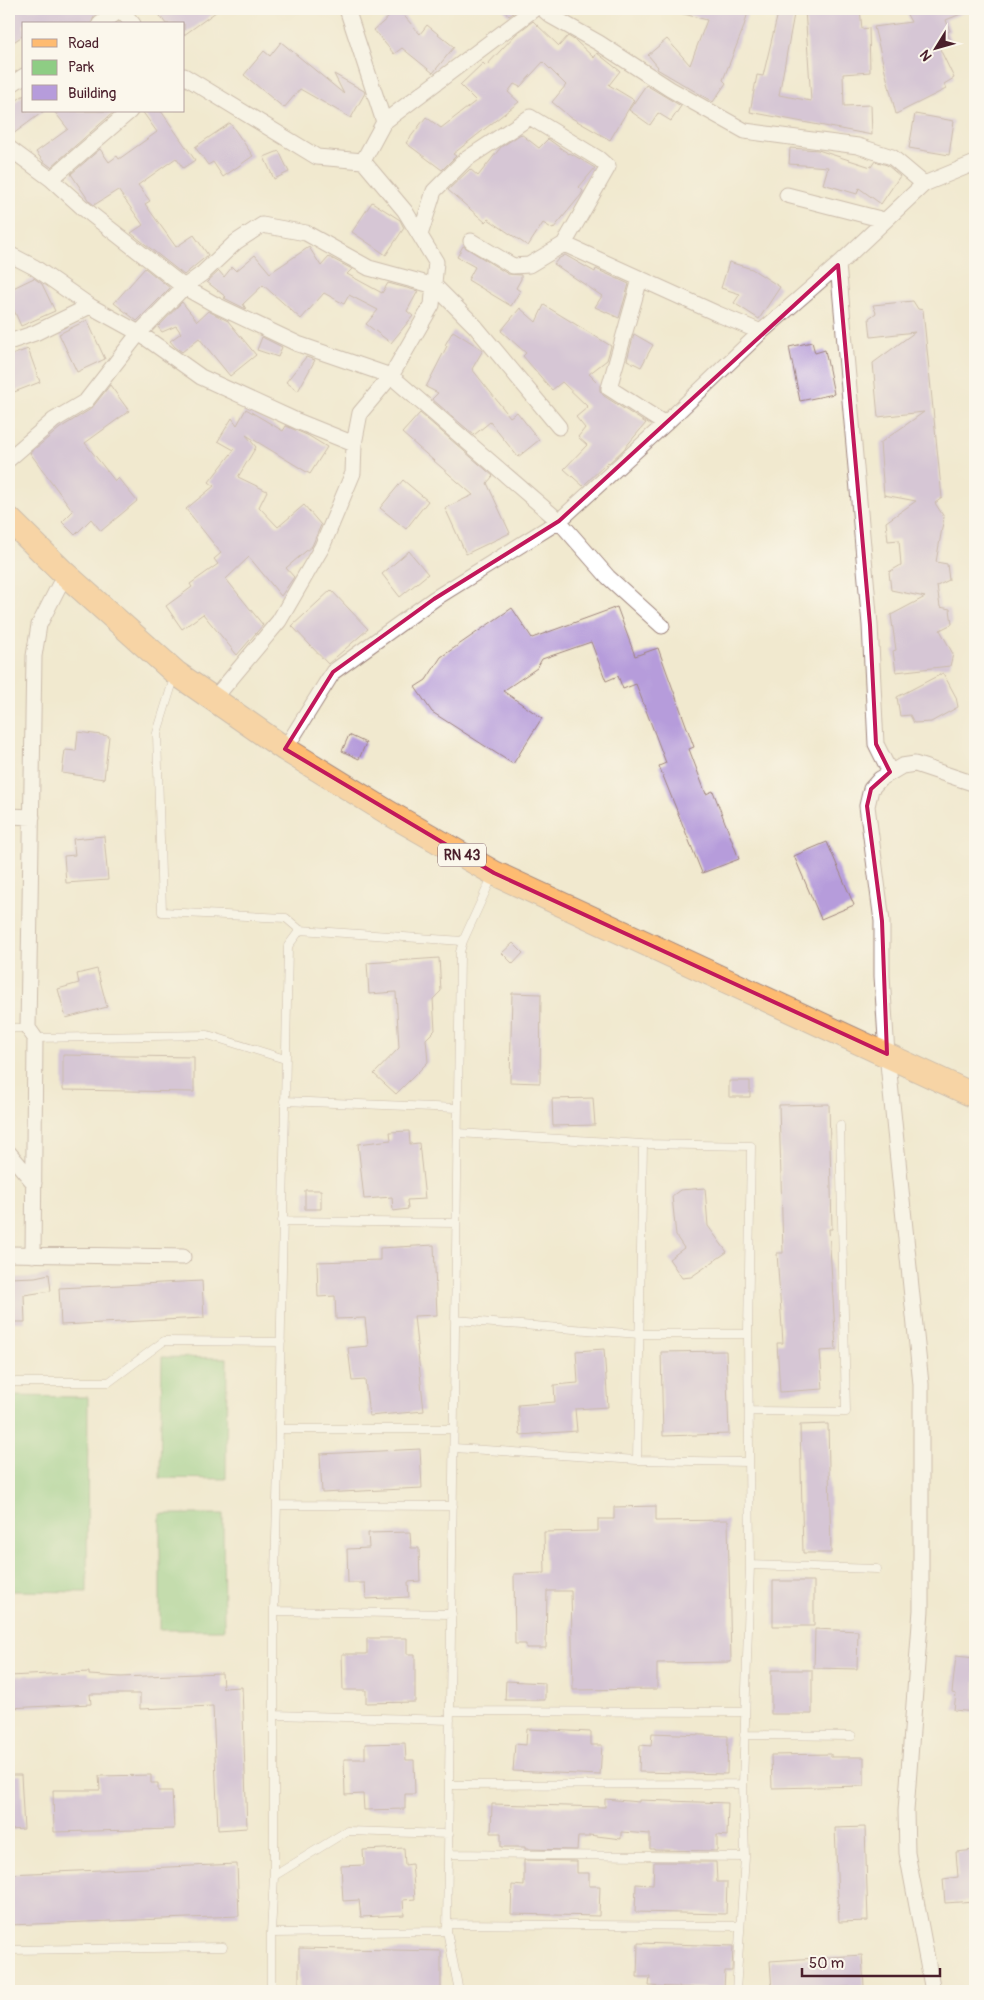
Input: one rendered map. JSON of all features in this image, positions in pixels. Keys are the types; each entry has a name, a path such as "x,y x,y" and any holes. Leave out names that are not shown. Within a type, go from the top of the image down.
{"main road":[{"name":"RN 43","path":"9,519 66,574 176,673 285,749 389,813 494,873 975,1096"}],"street":[{"path":"103,22 121,9 131,22"},
{"path":"347,9 384,122"},
{"path":"362,161 384,122 534,9"},
{"path":"551,11 670,89 745,130 858,146 892,157 924,184"},
{"path":"9,86 22,77"},
{"path":"185,77 317,157 362,161 405,211 436,262 432,305 391,376 360,413 354,444 353,473 322,547 279,621 213,700"},
{"path":"51,179 129,112"},
{"path":"420,235 434,191 464,160 530,117 599,159 608,167 564,244 529,265 513,266 471,241"},
{"path":"9,148 51,179 82,207 184,287 216,305 298,344 391,376 559,521 608,576 662,626"},
{"path":"285,749 333,672 434,599 559,521 665,424 761,332 924,184 975,163"},
{"path":"787,194 884,220"},
{"path":"9,459 54,420 86,401 139,333 184,287 203,273 236,242 262,225 306,233 369,268 435,286 475,326 559,427"},
{"path":"564,244 761,332"},
{"path":"9,254 34,267 90,306 139,333 201,377 297,421 354,444"},
{"path":"838,264 870,625 876,744 890,772"},
{"path":"640,279 609,388 665,424"},
{"path":"9,342 35,333 90,306"},
{"path":"33,1255 32,816 34,656 40,625 66,574"},
{"path":"933,1991 906,1853 906,1811 921,1610 921,1384 887,1054 882,976 882,921 867,806 871,789 890,772 902,766 915,764 975,784"},
{"path":"9,816 32,816"},
{"path":"9,1153 34,1183"},
{"path":"9,1254 183,1257"}],"lane":[{"path":"176,673 157,732 162,912 286,918 300,930 463,941"},
{"path":"459,1991 447,1927 460,952 463,941 494,873"},
{"path":"271,1991 271,1932 274,1876 274,1611 288,946 300,930"},
{"path":"9,1028 32,1033 208,1035 285,1059"},
{"path":"284,1101 458,1108"},
{"path":"749,1411 846,1412 840,1126"},
{"path":"458,1134 643,1144 751,1146 748,1334 750,1565 744,1734 745,1856 736,1991"},
{"path":"637,1460 643,1144"},
{"path":"282,1221 456,1222"},
{"path":"455,1320 639,1334 748,1334"},
{"path":"9,1382 109,1382 164,1341 281,1342"},
{"path":"279,1429 454,1429"},
{"path":"454,1448 637,1460 748,1462"},
{"path":"276,1506 453,1506"},
{"path":"750,1565 877,1569"},
{"path":"274,1611 452,1614"},
{"path":"450,1711 745,1712"},
{"path":"274,1715 450,1720"},
{"path":"744,1734 852,1736"},
{"path":"449,1785 744,1784"},
{"path":"274,1876 347,1831 449,1834"},
{"path":"448,1854 745,1856"},
{"path":"271,1932 447,1927 740,1926"},
{"path":"9,1950 223,1947"}],"highlighted area":[{"path":"838,265 870,625 876,744 890,772 871,789 867,806 882,921 887,1054 494,873 285,749 333,672 434,599 559,521"}],"green space":[{"path":"162,1357 227,1358 226,1479 160,1478"},
{"path":"9,1396 88,1397 87,1592 9,1591"},
{"path":"160,1514 223,1514 224,1630 160,1630"}],"building":[{"path":"9,9 106,9 94,17 92,22 22,22 22,36 9,45"},
{"path":"155,9 220,9 185,34 185,22 165,22"},
{"path":"398,9 420,34 427,25 454,47 433,73 402,48 394,54 374,30"},
{"path":"503,9 519,9 509,16"},
{"path":"681,9 749,9 723,80 726,83 713,102 657,69 658,67 648,55 667,39 690,65 707,20 680,13"},
{"path":"779,9 795,9 779,95 811,101 805,9 860,9 862,29 869,28 870,72 843,74 844,106 871,105 872,135 750,112 757,75 763,76"},
{"path":"904,9 973,9 946,20 950,31 947,32 951,42 939,47 954,78 944,84 946,89 896,114 874,27 911,22"},
{"path":"533,21 559,46 568,36 594,58 597,53 620,71 609,85 634,100 610,140 570,117 552,102 566,85 543,62 520,87 514,84 508,92 519,102 453,154 456,156 442,170 406,143 426,117 441,128 476,101 460,85 483,63 486,66 516,34"},
{"path":"281,42 344,94 334,74 364,91 365,93 351,118 300,89 284,108 244,75 264,51 270,56"},
{"path":"646,85 681,106 671,121 658,113 650,125 629,110"},
{"path":"22,96 22,112 43,112 9,137 9,106"},
{"path":"55,112 114,112 51,167 36,152 68,129"},
{"path":"143,112 162,112 195,160 183,168 176,158 138,185 150,201 145,204 176,247 194,235 208,255 184,275 131,233 143,225 118,190 94,205 89,201 71,174 100,149 109,162 117,156 119,159 157,132"},
{"path":"915,114 954,121 949,155 909,148"},
{"path":"230,123 253,156 223,177 213,162 208,165 195,147"},
{"path":"521,134 539,148 548,139 569,154 595,168 579,187 583,191 581,195 553,229 543,223 528,246 488,219 485,222 448,190 470,169 478,176 501,147"},
{"path":"790,148 818,150 871,167 875,161 887,165 900,176 881,204 859,188 857,194 823,184 828,167 789,164"},
{"path":"279,151 289,172 274,179 264,157"},
{"path":"372,202 400,220 404,228 386,255 352,232"},
{"path":"463,246 508,274 521,275 516,288 520,291 511,306 468,280 475,267 457,257"},
{"path":"309,247 321,266 329,257 352,269 347,274 382,293 388,283 418,291 407,311 413,316 391,343 366,324 378,310 349,295 344,304 324,293 301,319 263,285 243,304 246,309 224,298 226,297 207,282 219,271 224,277 232,267 236,271 255,255 270,273"},
{"path":"565,255 595,272 596,269 629,284 619,318 595,307 602,296 554,264"},
{"path":"729,262 752,269 780,287 759,319 734,303 740,294 721,288"},
{"path":"145,268 170,288 137,321 114,303"},
{"path":"34,278 42,284 55,311 21,326 9,299 9,290"},
{"path":"913,301 918,309 923,310 942,498 935,503 944,517 936,562 947,564 949,580 937,586 940,607 950,609 952,624 940,630 953,654 950,666 896,672 893,651 896,650 891,615 925,597 891,590 889,572 901,565 899,540 888,541 886,522 916,501 884,495 880,443 924,412 878,417 873,363 915,332 871,337 869,318 876,313 873,305"},
{"path":"182,302 197,321 208,311 228,321 256,355 230,376 199,338 182,352 175,347 170,341 181,333 176,326 162,332 158,327"},
{"path":"544,305 611,346 607,360 589,374 600,385 600,391 604,396 646,423 624,449 583,486 564,469 587,445 578,437 585,428 576,417 588,407 562,382 552,390 523,356 526,353 501,331 520,308 536,322"},
{"path":"87,320 105,359 77,372 59,334"},
{"path":"453,331 483,350 472,369 510,417 517,412 539,440 518,457 490,422 474,435 432,399 438,393 426,387"},
{"path":"634,334 653,345 641,367 627,360"},
{"path":"262,337 282,347 278,357 257,350"},
{"path":"812,342 815,353 825,350 834,394 800,401 789,347"},
{"path":"28,349 40,382 9,394 9,356"},
{"path":"306,357 315,360 298,391 286,382"},
{"path":"110,385 129,411 85,443 115,481 118,478 137,501 101,531 91,519 75,535 62,522 73,511 30,453 60,428 91,409"},
{"path":"246,409 283,431 286,426 309,436 327,447 310,474 246,435 256,447 238,477 267,491 259,507 278,527 304,505 321,525 312,546 286,568 294,577 281,596 249,557 226,579 263,625 237,655 203,614 182,629 166,606 192,587 190,584 218,564 214,559 221,553 186,509 214,486 209,482 234,450 218,441 232,418 237,425"},
{"path":"420,413 493,476 487,483 510,533 466,554 445,508 473,495 402,433"},
{"path":"403,480 428,501 406,529 380,508"},
{"path":"409,551 428,574 400,597 382,574"},
{"path":"331,590 368,629 328,664 292,626"},
{"path":"617,607 635,656 658,648 694,747 689,749 706,794 713,791 739,859 702,873 659,766 666,763 636,684 623,689 618,676 606,681 591,642 542,659 537,668 503,691 542,718 513,764 432,712 415,687 426,680 441,657 512,608 532,638"},
{"path":"943,673 956,697 958,707 931,722 914,723 910,715 900,716 897,697"},
{"path":"78,732 109,736 104,779 62,773 65,750 76,751"},
{"path":"349,735 366,743 359,759 342,751"},
{"path":"104,836 108,880 66,883 64,856 75,855 73,839"},
{"path":"827,842 854,905 821,919 794,856"},
{"path":"513,943 523,953 513,964 502,953"},
{"path":"439,958 441,991 433,999 435,1030 426,1039 428,1062 396,1094 374,1074 399,1048 396,992 369,994 367,963"},
{"path":"97,969 107,1007 66,1018 58,989 79,983 77,974"},
{"path":"512,993 541,994 540,1083 510,1082"},
{"path":"63,1055 194,1057 194,1092 63,1090"},
{"path":"729,1081 750,1081 750,1097 729,1097"},
{"path":"593,1098 595,1125 553,1126 552,1099"},
{"path":"829,1104 832,1229 829,1229 836,1350 820,1351 823,1389 780,1392 777,1343 783,1343 777,1253 783,1253 779,1105"},
{"path":"409,1131 410,1144 419,1143 425,1199 407,1200 408,1209 393,1211 392,1197 364,1199 358,1144 391,1140 390,1132"},
{"path":"705,1188 708,1226 727,1252 691,1277 682,1278 669,1259 684,1248 676,1236 672,1196 680,1190"},
{"path":"305,1190 321,1190 321,1209 305,1209"},
{"path":"434,1245 437,1315 414,1316 424,1411 369,1416 365,1380 352,1381 348,1348 368,1346 365,1318 336,1319 335,1296 318,1297 317,1262 380,1260 380,1248"},
{"path":"49,1274 51,1291 24,1295 25,1322 9,1322 9,1278 35,1277"},
{"path":"202,1281 204,1318 61,1325 59,1288"},
{"path":"604,1349 608,1407 575,1409 577,1431 520,1435 518,1405 555,1402 554,1385 578,1383 576,1351"},
{"path":"726,1351 729,1434 663,1436 661,1352"},
{"path":"828,1424 831,1553 803,1553 800,1425"},
{"path":"420,1449 422,1488 322,1493 320,1454"},
{"path":"656,1506 656,1521 728,1520 731,1662 657,1663 657,1689 573,1690 571,1591 547,1591 546,1648 526,1648 526,1644 515,1644 514,1574 545,1573 544,1532 598,1531 598,1519 614,1519 614,1507"},
{"path":"410,1532 411,1548 419,1548 420,1581 408,1582 409,1597 366,1599 365,1583 348,1583 347,1549 369,1548 368,1533"},
{"path":"773,1581 814,1581 814,1626 773,1626"},
{"path":"815,1629 858,1631 857,1669 814,1668"},
{"path":"367,1638 407,1638 407,1654 415,1654 415,1702 366,1703 366,1690 343,1690 342,1654 367,1654"},
{"path":"956,1656 975,1658 975,1712 954,1710 956,1694 952,1693"},
{"path":"771,1670 812,1670 812,1714 771,1714"},
{"path":"89,1672 89,1675 121,1677 222,1673 223,1688 242,1687 247,1828 218,1830 213,1706 140,1709 140,1694 90,1694 91,1704 9,1708 9,1676"},
{"path":"506,1681 545,1683 545,1700 505,1700"},
{"path":"527,1729 591,1732 591,1745 602,1745 600,1775 513,1771 515,1744 526,1745"},
{"path":"652,1733 728,1736 727,1774 639,1772 640,1745 651,1746"},
{"path":"405,1743 406,1760 414,1760 415,1794 405,1794 405,1809 364,1810 363,1794 345,1795 344,1759 365,1759 365,1744"},
{"path":"831,1754 831,1757 864,1757 864,1786 772,1788 771,1755"},
{"path":"9,1775 21,1775 24,1829 9,1830"},
{"path":"151,1775 151,1783 158,1783 158,1791 172,1791 174,1829 54,1832 53,1790 100,1790 99,1776"},
{"path":"605,1799 639,1802 639,1800 728,1803 727,1836 717,1835 717,1851 654,1850 650,1849 650,1834 621,1832 621,1839 589,1835 589,1837 578,1837 577,1850 501,1847 501,1833 491,1833 492,1804 605,1807"},
{"path":"865,1827 868,1921 839,1922 835,1828"},
{"path":"404,1848 405,1865 412,1864 415,1899 403,1900 404,1915 361,1917 359,1900 343,1901 341,1866 364,1865 363,1850"},
{"path":"975,1850 975,1901 945,1903 943,1879 958,1877 956,1852"},
{"path":"524,1860 577,1861 577,1873 589,1873 589,1886 600,1886 599,1916 511,1914 512,1885 524,1886"},
{"path":"654,1862 716,1862 717,1882 727,1882 726,1914 635,1912 636,1884 653,1885"},
{"path":"237,1864 239,1916 9,1925 9,1874"},
{"path":"638,1943 733,1946 732,1971 725,1971 724,1989 649,1986 650,1977 637,1977"},
{"path":"299,1948 441,1951 441,1991 299,1991"},
{"path":"862,1955 864,1986 772,1991 770,1961"}]}
